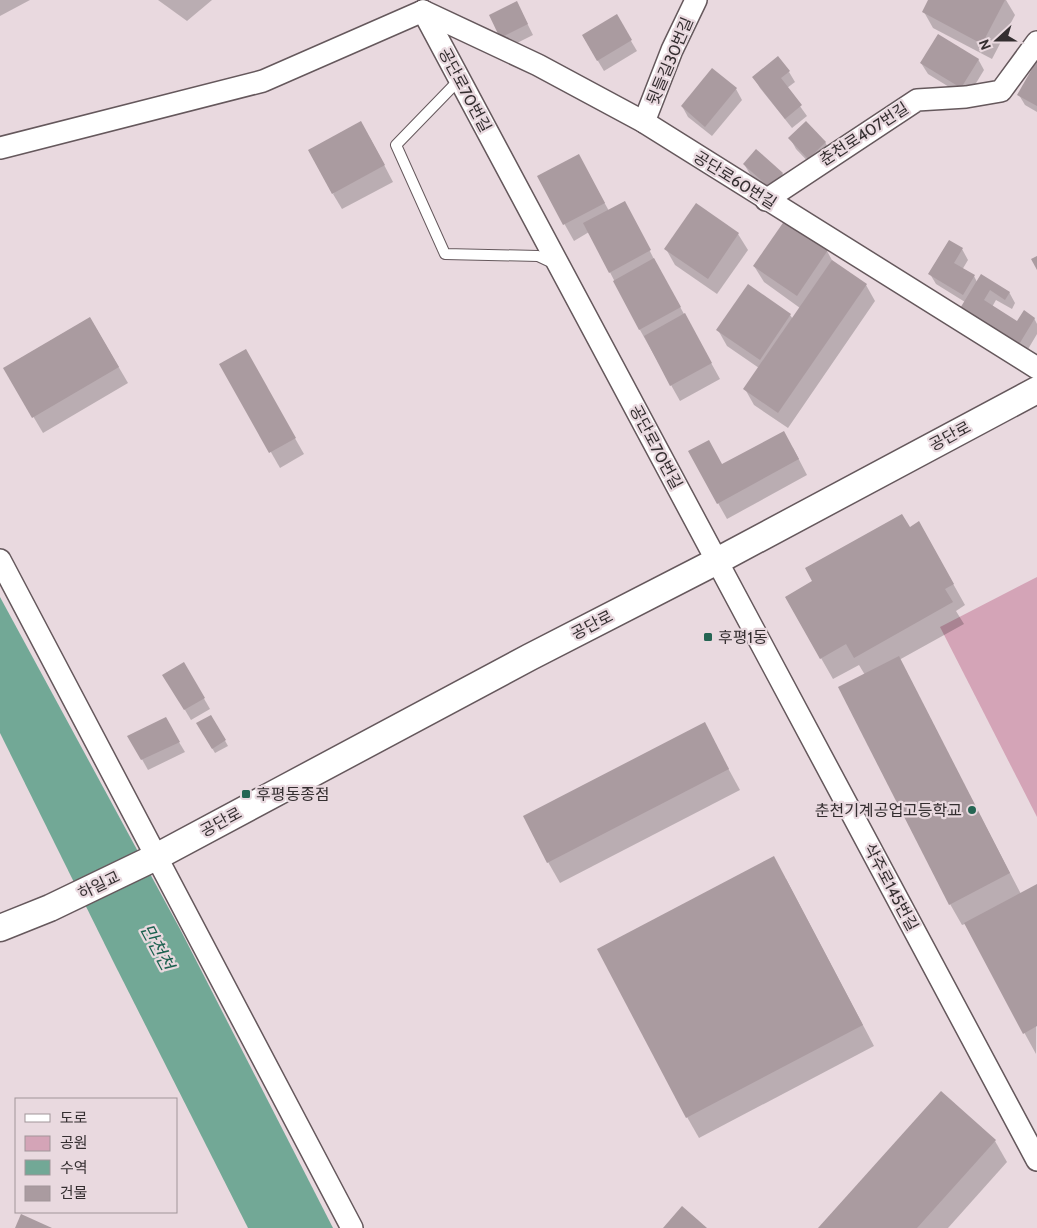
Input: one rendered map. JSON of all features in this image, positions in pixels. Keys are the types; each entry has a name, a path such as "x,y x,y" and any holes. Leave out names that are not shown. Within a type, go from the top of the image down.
{"street":[{"name":"뒷들길30번길","path":"644,122 672,50 696,0"},
{"name":"공단로60번길","path":"426,6 644,122 1037,368"},
{"name":"공단로70번길","path":"426,6 459,80 717,561"},
{"path":"0,148 263,81 426,6"},
{"name":"춘천로407번길","path":"766,200 917,100 966,97 1001,91 1037,42"},
{"name":"공단로","path":"152,859 1037,390"},
{"path":"0,560 152,859 352,1228"},
{"name":"삭주로145번길","path":"717,561 1037,1160"},
{"name":"하일교","path":"0,928 50,908 152,859"}],"lane":[{"path":"459,80 396,146 445,254 538,256 558,266"}],"green space":[{"path":"1037,577 1037,817 940,627"}],"water":[{"name":"만천천","path":"0,597 180,929 333,1228 248,1228 0,733"}],"building":[{"path":"928,0 1005,0 982,44 922,12"},
{"path":"517,1 528,24 500,38 489,15"},
{"path":"617,14 632,40 597,61 582,35"},
{"path":"938,34 979,59 961,88 920,63"},
{"path":"778,56 790,71 781,78 802,105 785,119 752,77"},
{"path":"1037,60 1037,106 1017,95"},
{"path":"712,68 737,88 705,127 681,106"},
{"path":"361,121 385,165 332,194 308,150"},
{"path":"806,121 826,142 808,159 788,138"},
{"path":"756,149 783,173 770,188 743,164"},
{"path":"579,154 605,203 563,225 537,176"},
{"path":"625,201 651,250 609,273 583,223"},
{"path":"696,203 739,233 708,279 664,249"},
{"path":"785,220 828,250 797,296 753,266"},
{"path":"949,240 963,248 954,263 975,275 963,295 928,274"},
{"path":"1037,256 1037,270 1031,259"},
{"path":"654,258 681,307 639,330 613,281"},
{"path":"832,260 867,284 778,413 743,389"},
{"path":"981,274 1010,292 1005,300 990,290 984,300 1017,321 1024,310 1035,318 1018,346 959,310"},
{"path":"748,284 791,314 760,360 716,330"},
{"path":"685,313 712,363 670,386 644,336"},
{"path":"90,317 119,367 32,418 3,368"},
{"path":"246,349 296,438 269,453 219,364"},
{"path":"784,431 799,459 717,504 688,451 709,440 722,464"},
{"path":"902,514 910,527 919,521 954,584 945,589 953,602 854,658 846,644 820,659 785,597 812,581 805,568"},
{"path":"899,656 1010,873 949,905 838,687"},
{"path":"184,662 205,698 184,710 162,675"},
{"path":"211,715 226,740 212,749 196,723"},
{"path":"166,717 180,742 141,760 127,736"},
{"path":"705,722 729,769 547,863 523,816"},
{"path":"774,856 863,1025 686,1118 597,949"},
{"path":"1037,884 1037,1026 1023,1034 964,923"},
{"path":"941,1091 996,1140 917,1228 818,1228"},
{"path":"682,1206 707,1228 663,1228"},
{"path":"21,1214 52,1228 15,1228"}],"place":[{"name":"후평1동","path":"708,637"},
{"name":"후평동종점","path":"246,794"},
{"name":"춘천기계공업고등학교","path":"972,810"}]}
